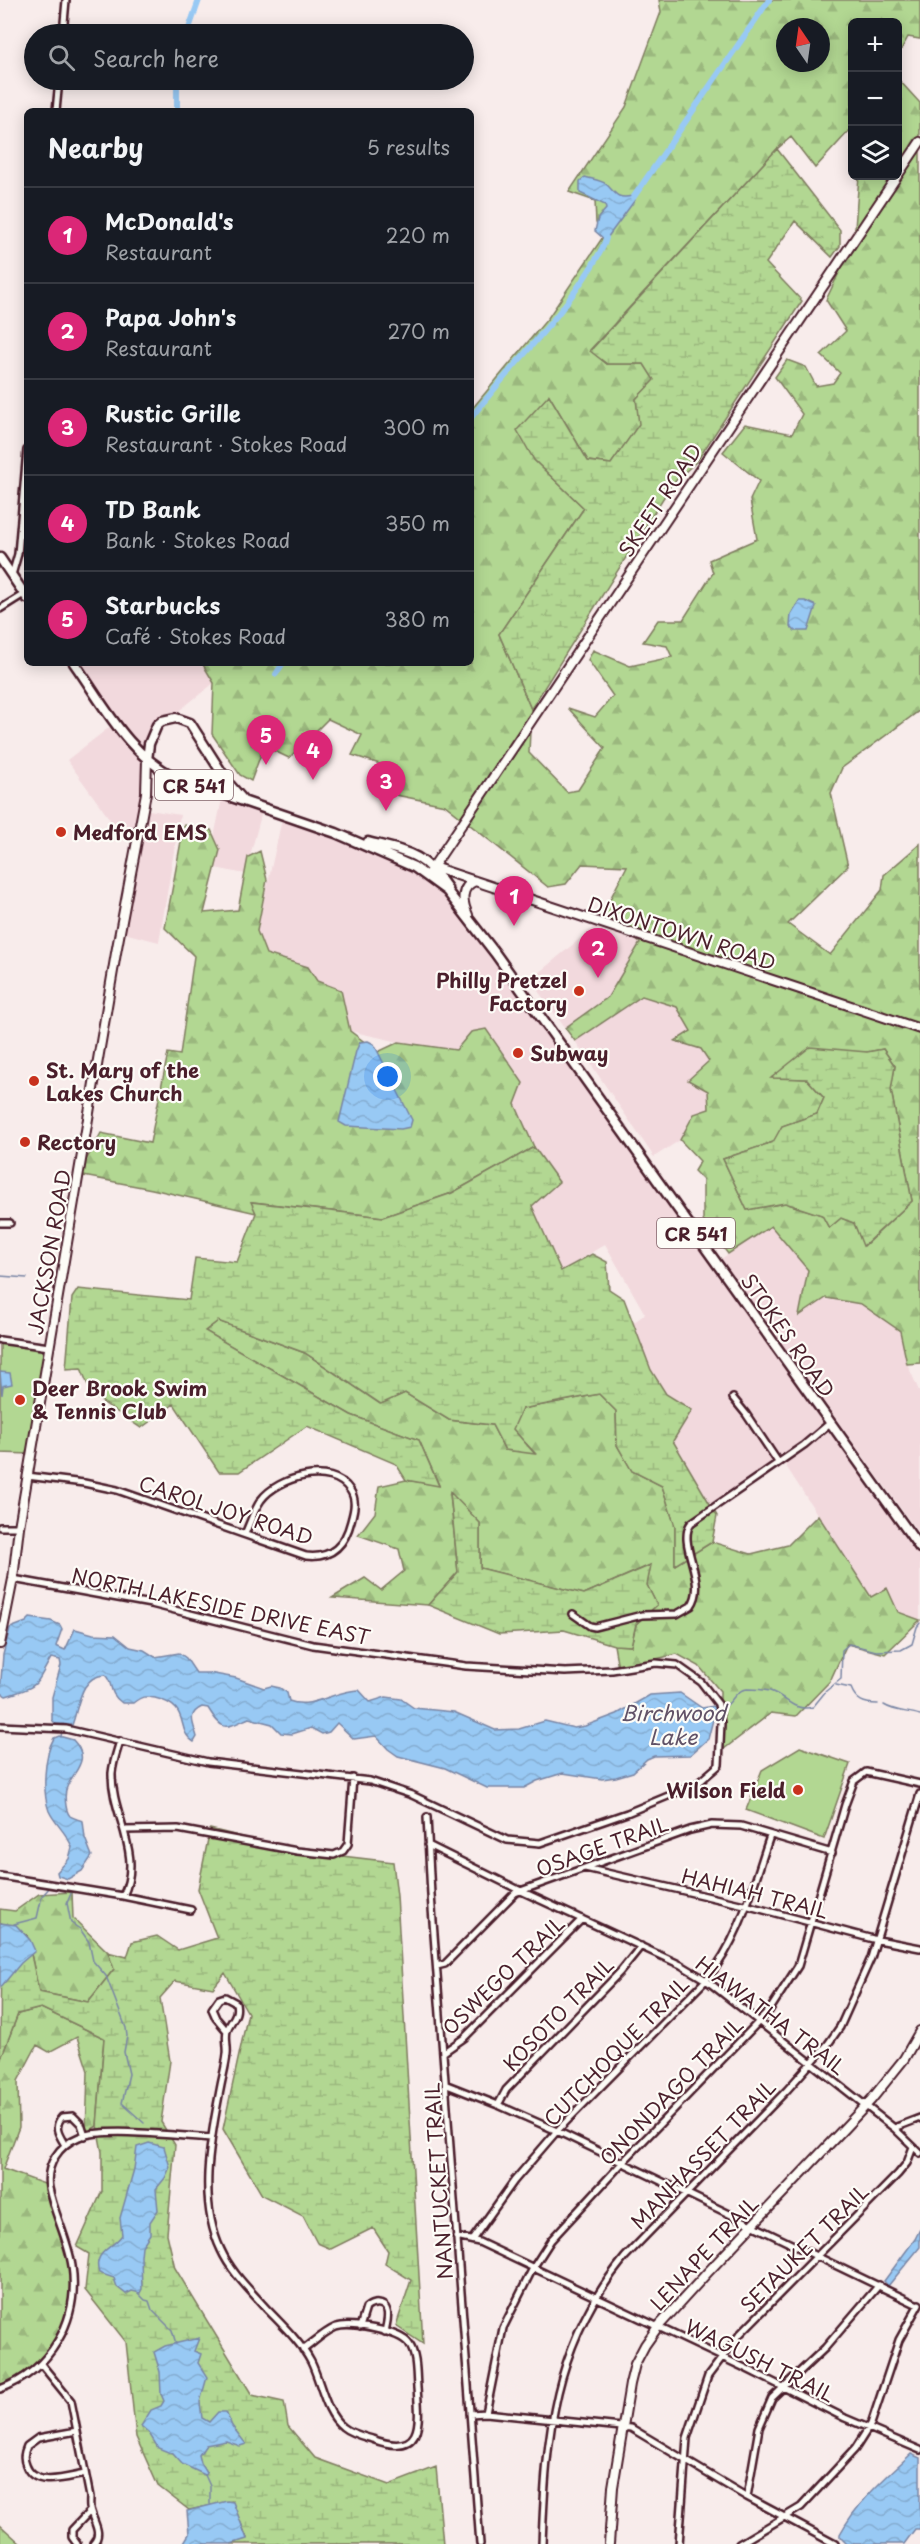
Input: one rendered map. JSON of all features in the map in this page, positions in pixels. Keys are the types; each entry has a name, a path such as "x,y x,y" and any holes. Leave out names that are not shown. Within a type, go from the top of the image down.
{"main road":[{"path":"0,558 24,594"},
{"name":"STOKES ROAD","path":"76,666 121,732 147,760 169,775 336,833 411,855 433,867 461,908"},
{"path":"147,760 149,744 157,725 169,718 183,719 195,729 229,784 245,802"},
{"name":"STOKES ROAD","path":"336,833 427,875 447,891 470,919 920,1548"},
{"path":"362,844 433,867"}],"street":[{"path":"64,24 66,0"},
{"path":"56,108 58,90"},
{"name":"SKEET ROAD","path":"427,875 920,142"},
{"path":"12,575 18,554 24,485"},
{"path":"0,609 24,597"},
{"name":"JACKSON ROAD","path":"0,1644 13,1578 27,1476 116,953 146,793 147,760"},
{"name":"DIXONTOWN ROAD","path":"433,867 920,1029"},
{"path":"470,919 463,894 469,884 475,881"},
{"path":"0,1223 10,1223"},
{"path":"0,1340 49,1347"},
{"path":"733,1398 747,1414 778,1462"},
{"path":"573,1614 595,1627 642,1615 677,1614 691,1606 697,1590 687,1534 688,1527 810,1441 830,1423"},
{"name":"CAROL JOY ROAD","path":"27,1476 84,1483 117,1490 306,1556 323,1556 339,1547 350,1526 355,1506 354,1495 342,1480 333,1477 307,1475 283,1482 266,1494 257,1507 245,1534"},
{"path":"0,1527 19,1527"},
{"name":"NORTH LAKESIDE DRIVE EAST","path":"13,1578 151,1604 313,1645 466,1666 565,1672 670,1663 695,1677 711,1692 718,1704 721,1717 718,1767 697,1784 627,1814 540,1843 507,1840 395,1788 353,1778"},
{"path":"0,1726 66,1729 233,1767 353,1778 348,1844 344,1851 334,1855 297,1851 178,1829 124,1830"},
{"path":"120,1741 112,1777 131,1857 129,1879 123,1896"},
{"name":"ONONDAGO TRAIL","path":"486,2413 503,2328 551,2240 622,2162 759,2021 779,1998 798,1966 845,1805 857,1778 866,1772 920,1784"},
{"name":"MANHASSET TRAIL","path":"542,2544 544,2478 556,2390 581,2324 625,2257 787,2090 828,2044 843,2023 864,1976 920,1794"},
{"name":"NANTUCKET TRAIL","path":"427,1817 480,2544"},
{"name":"OSAGE TRAIL","path":"437,1966 445,1964 511,1896 690,1830 712,1825 741,1826 832,1853"},
{"name":"CUTCHOQUE TRAIL","path":"472,2240 514,2181 557,2132 706,1980 729,1946 747,1905 770,1836"},
{"name":"HIAWATHA TRAIL","path":"428,1845 641,1946 706,1980 894,2128 920,2153"},
{"name":"HAHIAH TRAIL","path":"583,1868 747,1905 876,1940 920,1948"},
{"path":"0,1876 123,1896 191,1910"},
{"name":"OSWEGO TRAIL","path":"444,2052 465,2038 582,1919"},
{"name":"KOSOTO TRAIL","path":"498,2104 506,2090 620,1972 641,1946"},
{"path":"227,2031 216,2018 213,2008 219,1999 225,1996 236,2003 238,2009 227,2031 227,2053 211,2138 209,2213 213,2232 222,2252 238,2277 303,2350 315,2370 332,2412 340,2425 346,2430 386,2444 410,2440 420,2426 416,2370 410,2345 401,2336 360,2327 337,2327 303,2350"},
{"name":"LENAPE TRAIL","path":"609,2544 613,2487 632,2374 639,2354 657,2328 865,2106 904,2059 920,2031"},
{"path":"447,2085 498,2104 919,2303 899,2340 869,2428 855,2449 801,2507 739,2544"},
{"path":"65,2145 57,2131 57,2125 62,2116 73,2116 81,2124 85,2136"},
{"path":"894,2128 920,2118"},
{"path":"0,2389 16,2384 41,2364 61,2338 71,2305 73,2268 49,2187 52,2163 61,2148 85,2136 101,2133 211,2138"},
{"name":"SETAUKET TRAIL","path":"679,2544 685,2461 691,2423 707,2378 721,2356 898,2174 909,2160 913,2147"},
{"name":"WAGUSH TRAIL","path":"456,2237 472,2240 534,2268 869,2428 920,2450"},
{"path":"747,2497 762,2419 772,2398 825,2348 879,2285"},
{"path":"360,2327 366,2308 373,2303 383,2306 387,2312 385,2332"},
{"path":"41,2364 71,2401 90,2511 98,2536 93,2544"},
{"path":"470,2414 486,2413 623,2427 649,2437 747,2497 835,2544"},
{"path":"77,2431 32,2442 26,2451 25,2462 29,2472 48,2480 85,2474"},
{"path":"77,2544 72,2538 72,2530 90,2511"}],"shaded area":[{"path":"76,666 204,666 214,683 152,732 143,809 180,815 159,942 120,932 139,828 114,825 67,760 115,723"},
{"path":"223,794 263,808 245,874 215,868 220,850 214,837"},
{"path":"283,815 406,863 447,891 920,1548 920,1620 898,1612 871,1597 782,1460 713,1509 673,1441 692,1410 666,1394 651,1370 633,1323 645,1314 605,1244 561,1272 532,1206 559,1182 534,1147 515,1103 471,1032 456,1050 399,1042 350,1031 340,990 317,982 307,967 266,954 257,931"},
{"path":"594,927 640,943 608,997 565,1028 530,980"},
{"path":"642,996 677,1007 691,1031 675,1041 701,1049 709,1062 709,1109 694,1114 680,1140 654,1157 575,1041"},
{"path":"771,1226 808,1270 799,1315 824,1299 861,1304 900,1331 906,1361 920,1393 920,1535 721,1259"}],"green space":[{"path":"659,0 920,0 920,39 908,37 902,48 902,18 848,18 848,132 815,168 791,137 777,149 590,350 607,364 644,364 655,380 636,399 640,424 611,464 588,461 549,395 534,460 584,508 499,634 531,709 529,753 567,792 578,790 605,748 568,708 595,717 613,696 588,660 593,650 630,666 672,657 667,646 643,642 658,620 683,620 713,573 709,560 757,539 750,500 759,481 723,452 745,424 792,434 802,414 775,377 787,360 806,367 816,386 833,383 840,373 821,355 846,331 826,300 854,241 859,180 902,180 902,83 920,103 920,710 842,768 831,793 848,866 788,924 830,955 882,890 884,875 920,844 920,1363 907,1364 900,1331 861,1304 826,1298 799,1316 808,1270 771,1226 728,1254 703,1220 703,1180 694,1171 700,1161 680,1140 694,1114 709,1109 708,1091 688,1080 709,1061 701,1049 675,1041 691,1031 677,1007 642,996 575,1041 565,1028 608,997 640,943 602,915 627,866 582,864 566,884 548,887 445,805 396,795 383,777 389,767 352,755 362,735 328,719 289,758 264,746 251,781 240,775 212,734 214,683 204,666 474,666 474,406 548,318 609,228 596,223 595,201 569,192 626,107 661,12","holes":["883,1049 895,1066 891,1090 912,1201 864,1246 854,1223 841,1218 829,1228 822,1215 785,1203 747,1210 723,1159 774,1142 782,1126 817,1114 824,1098 807,1079 772,1077"]},
{"path":"777,149 840,230 840,246 832,257 795,221 766,263 802,301 697,461 672,484 531,709 499,634 584,508 534,460 517,430 549,395 588,461 611,464 639,424 636,399 654,380 644,364 607,364 590,351"},
{"path":"184,825 211,830 220,850 204,913 238,910 248,857 260,851 267,880 257,931 266,954 308,967 317,981 341,990 350,1031 378,1052 399,1042 456,1050 471,1032 486,1029 523,1083 515,1104 534,1147 452,1193 383,1217 252,1202 256,1213 78,1175 101,1133 150,1143 168,1053 180,1055 194,956 165,928"},
{"path":"810,1047 867,1052 883,1049 895,1066 891,1090 912,1201 863,1246 854,1223 841,1218 829,1228 822,1215 785,1203 747,1210 723,1159 773,1142 782,1126 817,1114 824,1098 807,1079 771,1078"},
{"path":"534,1147 559,1182 532,1206 561,1271 592,1254 607,1262 609,1289 624,1299 651,1370 666,1394 692,1410 673,1441 717,1516 712,1542 675,1565 675,1526 662,1486 632,1471 617,1445 616,1411 599,1394 522,1409 513,1429 535,1454 505,1450 492,1425 449,1420 405,1393 381,1404 305,1353 218,1321 205,1331 351,1415 419,1440 439,1486 406,1480 396,1464 307,1426 239,1472 219,1472 174,1404 141,1428 92,1395 81,1368 66,1369 72,1298 78,1289 189,1300 195,1258 237,1262 256,1213 251,1202 383,1217 452,1193"},
{"path":"218,1321 305,1353 380,1404 405,1393 449,1420 492,1425 505,1450 535,1453 512,1429 522,1409 599,1394 616,1411 617,1445 632,1471 662,1486 675,1526 675,1565 712,1542 751,1554 788,1545 818,1515 871,1597 887,1588 898,1612 920,1620 885,1654 847,1644 830,1681 796,1716 771,1713 720,1752 720,1691 699,1666 677,1654 618,1668 614,1645 631,1646 636,1624 657,1605 647,1585 650,1565 584,1594 480,1568 480,1523 450,1494 458,1572 428,1605 332,1598 365,1578 381,1590 404,1571 399,1549 358,1535 375,1513 379,1486 406,1480 439,1485 419,1440 351,1415 205,1331"},
{"name":"Deer Brook Swim & Tennis Club","path":"0,1340 49,1347 31,1454 0,1453"},
{"path":"450,1492 480,1523 480,1568 584,1594 651,1565 647,1585 657,1605 636,1624 631,1646 614,1645 564,1630 499,1634 428,1605 458,1572"},
{"name":"Wilson Field","path":"800,1747 850,1764 824,1839 746,1810 762,1770"},
{"path":"210,1829 299,1851 393,1862 397,1896 423,2344 396,2326 411,2280 385,2264 388,2251 373,2228 331,2249 317,2243 303,2216 262,2195 223,2129 248,2013 225,1973 213,1988 175,1981 160,1998 170,2061 161,2122 175,2145 167,2234 175,2268 252,2395 284,2402 288,2426 315,2458 389,2485 436,2467 443,2544 231,2544 247,2538 232,2501 189,2510 158,2486 136,2437 126,2342 85,2290 89,2254 77,2247 102,2191 102,2152 97,2126 104,2038 41,2008 18,2014 0,2061 1,1923 27,1935 39,1992 88,2002 114,1969 108,1952 127,1957 132,1942 157,1936 178,1950 217,1938 198,1889"},
{"path":"72,1892 73,1918 108,1952 114,1969 88,2002 39,1992 27,1935 0,1926 0,1909 15,1911 39,1894"},
{"path":"41,2008 104,2038 97,2126 86,2133 88,2071 77,2037 49,2052 37,2045 18,2081 19,2127 3,2169 50,2186 71,2260 70,2312 51,2351 22,2379 0,2388 0,2061 18,2014"},
{"path":"0,2525 21,2544 0,2544"}],"water":[{"path":"585,177 606,184 616,195 632,196 635,200 604,239 595,231 598,218 606,209 605,205 580,193 580,181"},
{"path":"799,601 816,606 808,631 795,631 790,626 791,614"},
{"path":"368,1041 374,1044 412,1120 410,1127 401,1129 346,1126 339,1122 356,1051 360,1042"},
{"path":"0,1372 10,1373 12,1384 3,1386 2,1395"},
{"name":"Birchwood Lake","path":"30,1618 51,1621 60,1625 62,1629 56,1646 65,1650 75,1629 93,1634 115,1635 130,1647 144,1650 155,1657 179,1653 186,1658 196,1673 236,1678 264,1688 271,1686 280,1688 287,1693 289,1701 298,1703 359,1690 370,1702 386,1697 401,1699 414,1708 454,1712 495,1730 519,1729 545,1721 574,1728 585,1726 617,1714 650,1695 680,1693 702,1708 714,1706 715,1712 708,1739 690,1755 654,1756 647,1759 633,1772 616,1777 602,1779 563,1773 537,1781 524,1788 487,1788 445,1768 398,1756 376,1736 354,1739 337,1723 329,1732 322,1734 311,1728 292,1734 281,1733 272,1724 249,1718 229,1726 221,1725 208,1708 202,1707 193,1716 197,1737 194,1742 188,1737 179,1713 174,1707 167,1702 148,1697 133,1703 122,1703 114,1695 105,1675 96,1677 85,1687 72,1725 56,1724 52,1720 52,1697 61,1665 60,1660 51,1658 31,1687 6,1696 0,1692 3,1655 10,1628"},
{"path":"59,1736 73,1740 81,1753 80,1765 66,1790 66,1802 70,1816 83,1821 85,1838 92,1856 82,1871 68,1879 58,1876 57,1872 69,1859 72,1847 49,1811 45,1794 48,1754 54,1738"},
{"path":"0,1923 16,1925 30,1940 35,1951 21,1963 0,1988"},
{"path":"149,2143 164,2147 170,2167 156,2189 158,2210 150,2222 150,2234 142,2246 142,2289 140,2293 132,2291 126,2294 117,2287 114,2278 99,2273 98,2260 104,2251 122,2235 120,2218 134,2169 137,2147"},
{"path":"920,2229 920,2247 888,2286 884,2281"},
{"path":"199,2338 194,2351 201,2354 198,2363 207,2377 200,2402 202,2418 209,2422 218,2412 226,2412 232,2426 246,2444 240,2446 226,2441 206,2445 199,2455 207,2473 205,2475 182,2464 173,2454 158,2448 149,2433 141,2426 151,2410 161,2406 164,2401 161,2394 160,2372 154,2352 165,2346"},
{"path":"911,2454 920,2458 920,2529 915,2529 904,2544 847,2544 840,2534 847,2522 872,2491"},
{"path":"227,2501 233,2502 247,2539 231,2544 183,2544 189,2534 187,2511"}],"waterway":[{"path":"191,24 199,0"},
{"path":"633,198 769,0"},
{"path":"177,90 177,108"},
{"path":"474,414 579,286 602,249 606,238"},
{"path":"276,674 281,666"},
{"path":"0,1276 27,1278"},
{"path":"721,1709 739,1692 747,1689 770,1691 794,1705 813,1707 826,1691 841,1679 842,1650 849,1644 876,1651 901,1650 912,1644 920,1623"},
{"path":"836,1685 851,1688 861,1701 878,1704"},
{"path":"884,1705 920,1715"},
{"path":"61,1737 63,1724"},
{"path":"14,1924 37,1918 42,1896 51,1886"},
{"path":"72,1891 67,1903 71,1923 80,1929 89,1942 93,1961 106,1976 126,2028 124,2052 129,2074 122,2103 144,2123"},
{"path":"137,2292 149,2301 152,2310 172,2330 176,2344"},
{"path":"205,2475 210,2486 210,2504"}],"place":[{"name":"Starbucks","path":"266,765"},
{"name":"TD Bank","path":"313,780"},
{"name":"Rustic Grille","path":"386,811"},
{"name":"Medford EMS","path":"61,832"},
{"name":"McDonald's","path":"514,926"},
{"name":"Papa John's","path":"598,978"},
{"name":"Philly Pretzel Factory","path":"579,991"},
{"name":"Subway","path":"518,1053"},
{"name":"St. Mary of the Lakes Church","path":"34,1081"},
{"name":"Rectory","path":"25,1142"},
{"name":"Deer Brook Swim & Tennis Club","path":"20,1400"},
{"name":"Wilson Field","path":"798,1790"}]}
